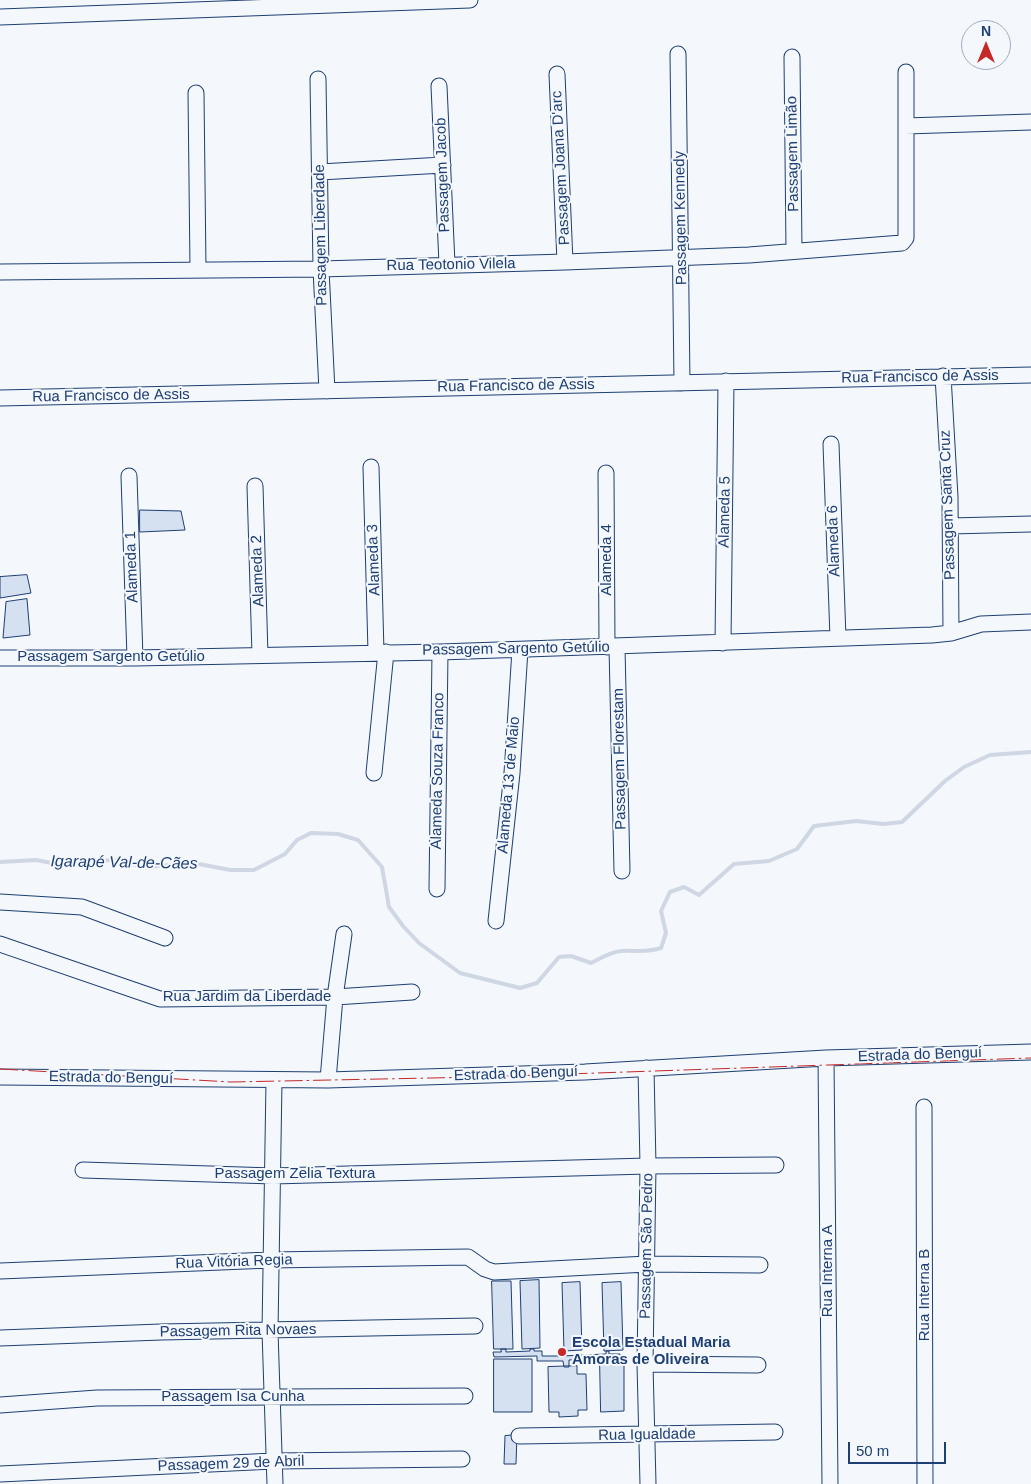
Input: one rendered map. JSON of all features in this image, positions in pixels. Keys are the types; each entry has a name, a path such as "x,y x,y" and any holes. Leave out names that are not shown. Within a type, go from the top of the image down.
{"street":[{"path":"0,17 263,3 470,0"},
{"name":"Passagem Kennedy","path":"678,54 682,257 682,382"},
{"name":"Passagem Limão","path":"792,57 794,251"},
{"path":"906,72 906,126 1031,122"},
{"name":"Passagem Joana D'arc","path":"557,74 565,262"},
{"name":"Passagem Liberdade","path":"318,79 321,269 327,391"},
{"name":"Passagem Jacob","path":"439,86 447,264"},
{"path":"196,93 198,269"},
{"name":"Rua Teotonio Vilela","path":"0,272 321,269 565,262 794,251 902,243 906,238 906,126"},
{"path":"320,172 442,165"},
{"name":"Rua Francisco de Assis","path":"0,398 1031,374"},
{"name":"Passagem Santa Cruz","path":"943,376 950,526 951,633"},
{"name":"Alameda 5","path":"724,643 726,382"},
{"name":"Alameda 6","path":"831,444 838,638"},
{"name":"Alameda 3","path":"371,467 381,652 374,773"},
{"name":"Alameda 4","path":"606,473 612,647"},
{"name":"Alameda 1","path":"129,476 135,658"},
{"name":"Alameda 2","path":"255,486 260,655"},
{"path":"950,526 1031,524"},
{"name":"Passagem Sargento Getúlio","path":"0,658 135,658 612,647 932,635 951,633 981,624 1031,622"},
{"name":"Passagem Florestam","path":"612,647 622,871"},
{"name":"Alameda 13 de Maio","path":"496,921 512,773 520,650"},
{"name":"Alameda Souza Franco","path":"437,889 440,652"},
{"path":"0,902 82,907 165,938"},
{"path":"328,1080 335,997 344,934"},
{"name":"Rua Jardim da Liberdade","path":"0,944 160,1000 335,997 412,992"},
{"name":"Estrada do Benguí","path":"0,1077 328,1080 646,1068 826,1058 1031,1052"},
{"name":"Rua Interna A","path":"826,1058 830,1484"},
{"name":"Passagem São Pedro","path":"646,1068 648,1166 645,1364 648,1484"},
{"path":"274,1080 270,1331 275,1484"},
{"name":"Rua Interna B","path":"924,1107 925,1484"},
{"name":"Passagem Zelia Textura","path":"83,1170 273,1176 648,1166 776,1166"},
{"name":"Rua Vitória Regia","path":"0,1271 270,1260 468,1257 485,1270 494,1272 647,1264"},
{"path":"647,1264 760,1265"},
{"name":"Passagem Rita Novaes","path":"0,1338 476,1326"},
{"path":"645,1364 758,1365"},
{"name":"Passagem Isa Cunha","path":"0,1405 97,1398 465,1396"},
{"name":"Rua Igualdade","path":"519,1436 775,1432"},
{"name":"Passagem 29 de Abril","path":"0,1474 274,1461 462,1459"}],"building":[{"path":"140,510 181,511 185,530 140,532"},
{"path":"27,575 31,593 0,598 0,577"},
{"path":"27,599 30,635 3,638 6,602"},
{"path":"539,1280 540,1348 522,1349 520,1281"},
{"path":"492,1281 511,1281 513,1349 494,1349"},
{"path":"580,1282 582,1350 564,1351 562,1283"},
{"path":"621,1282 623,1350 604,1351 602,1283"},
{"path":"501,1349 506,1349 506,1352 530,1351 530,1349 534,1349 534,1351 542,1351 542,1356 559,1356 559,1349 564,1349 562,1356 606,1354 606,1351 609,1351 609,1354 620,1354 621,1359 605,1359 606,1362 603,1362 602,1359 569,1360 569,1367 564,1367 563,1361 537,1361 537,1356 494,1357 493,1352 501,1352"},
{"path":"494,1359 532,1359 532,1412 494,1412"},
{"path":"600,1362 624,1362 624,1411 601,1412"},
{"path":"577,1366 577,1374 586,1374 587,1410 578,1410 578,1416 559,1417 559,1412 549,1412 548,1367"},
{"path":"517,1435 516,1464 504,1464 505,1436"}],"waterway":[{"name":"Igarapé Val-de-Cães","path":"0,862 36,860 62,865 111,860 147,867 194,863 230,870 254,870 285,854 297,840 311,833 338,834 358,840 382,867 389,907 419,943 460,973 520,988 537,983 559,957 571,956 591,963 617,952 646,951 661,948 666,933 661,911 670,892 684,887 699,895 734,864 769,861 797,849 814,826 856,821 883,824 902,822 945,781 964,767 990,755 1031,752"}],"power":[{"path":"0,1069 231,1082 481,1077 1031,1058"}],"place":[{"name":"Escola Estadual Maria Amoras de Oliveira","path":"562,1352"}]}
